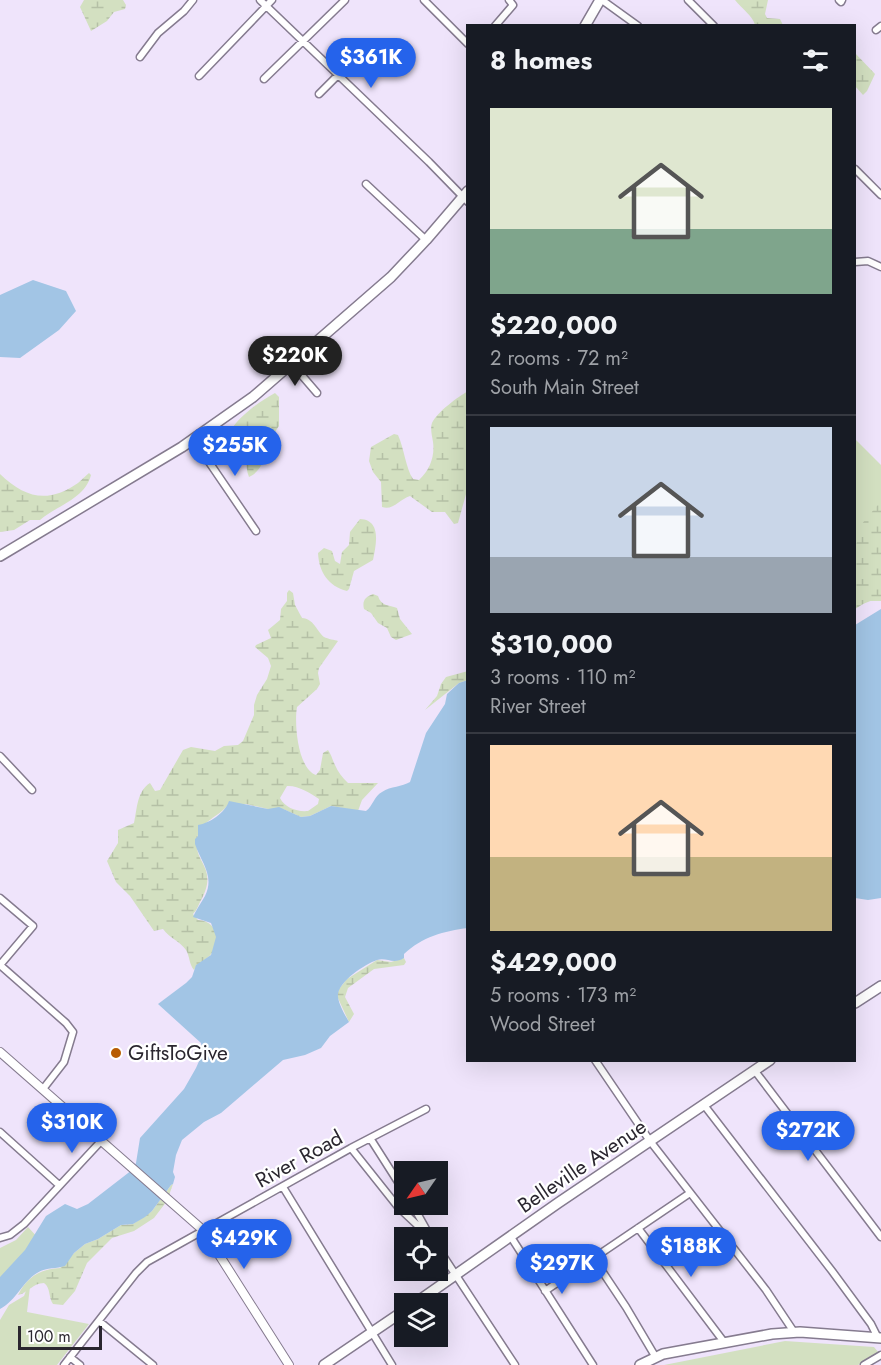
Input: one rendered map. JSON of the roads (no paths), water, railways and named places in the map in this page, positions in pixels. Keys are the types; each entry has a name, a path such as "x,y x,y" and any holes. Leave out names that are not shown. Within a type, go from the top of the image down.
{"main road":[{"path":"586,24 601,0"},
{"path":"0,556 194,440 243,404 382,285 466,197"},
{"path":"856,1002 881,986"},
{"name":"Belleville Avenue","path":"430,1293 767,1062"},
{"path":"324,1365 394,1317"},
{"path":"640,1365 655,1356 764,1335 794,1332 880,1335"}],"street":[{"path":"140,57 158,33 184,11 193,0"},
{"path":"261,0 466,197"},
{"path":"200,76 272,0"},
{"path":"264,79 345,0"},
{"path":"424,0 466,42"},
{"path":"601,0 635,24"},
{"path":"688,0 712,24"},
{"path":"496,24 511,2"},
{"path":"319,94 338,75"},
{"path":"856,170 881,195"},
{"path":"366,184 426,240"},
{"path":"856,262 868,261 881,267"},
{"path":"291,364 317,393"},
{"path":"194,440 256,531"},
{"path":"0,756 32,790"},
{"path":"0,898 33,926 0,965 73,1030 64,1062 42,1089"},
{"path":"0,1052 204,1231 289,1365"},
{"path":"596,1062 650,1141 766,1290 794,1332"},
{"path":"755,1071 881,1237"},
{"path":"704,1104 880,1335"},
{"name":"River Road","path":"64,1365 143,1265 351,1148 426,1109"},
{"path":"0,1132 59,1185"},
{"path":"370,1138 394,1176"},
{"path":"0,1238 10,1235 24,1224 102,1140"},
{"path":"351,1148 398,1207 419,1227"},
{"path":"283,1187 392,1365"},
{"path":"545,1291 690,1193"},
{"path":"638,1228 724,1342"},
{"path":"511,1237 593,1365"},
{"path":"594,1259 655,1356"},
{"path":"448,1262 515,1365"},
{"path":"99,1321 153,1365"},
{"path":"864,1365 881,1355"},
{"path":"70,1357 80,1365"}],"water":[{"path":"33,280 66,291 76,311 59,330 20,358 0,357 0,295"},
{"path":"881,609 881,898 868,900 856,898 856,624"},
{"path":"466,681 466,928 434,936 418,943 400,960 377,960 352,975 342,986 338,997 349,1022 330,1036 321,1048 305,1055 283,1060 221,1113 204,1122 182,1140 176,1155 173,1184 152,1211 133,1224 121,1225 85,1244 74,1253 65,1266 37,1273 27,1281 11,1301 0,1309 0,1277 25,1250 46,1216 65,1204 77,1209 88,1204 132,1170 136,1163 140,1138 184,1089 203,1052 201,1043 158,1004 192,977 196,965 211,955 216,937 211,923 193,917 208,889 206,869 195,844 198,825 216,817 229,801 268,809 279,807 301,817 310,816 331,806 366,811 379,794 410,782 426,733 445,704 447,694 459,683"}],"place":[{"name":"GiftsToGive","path":"116,1053"}]}
